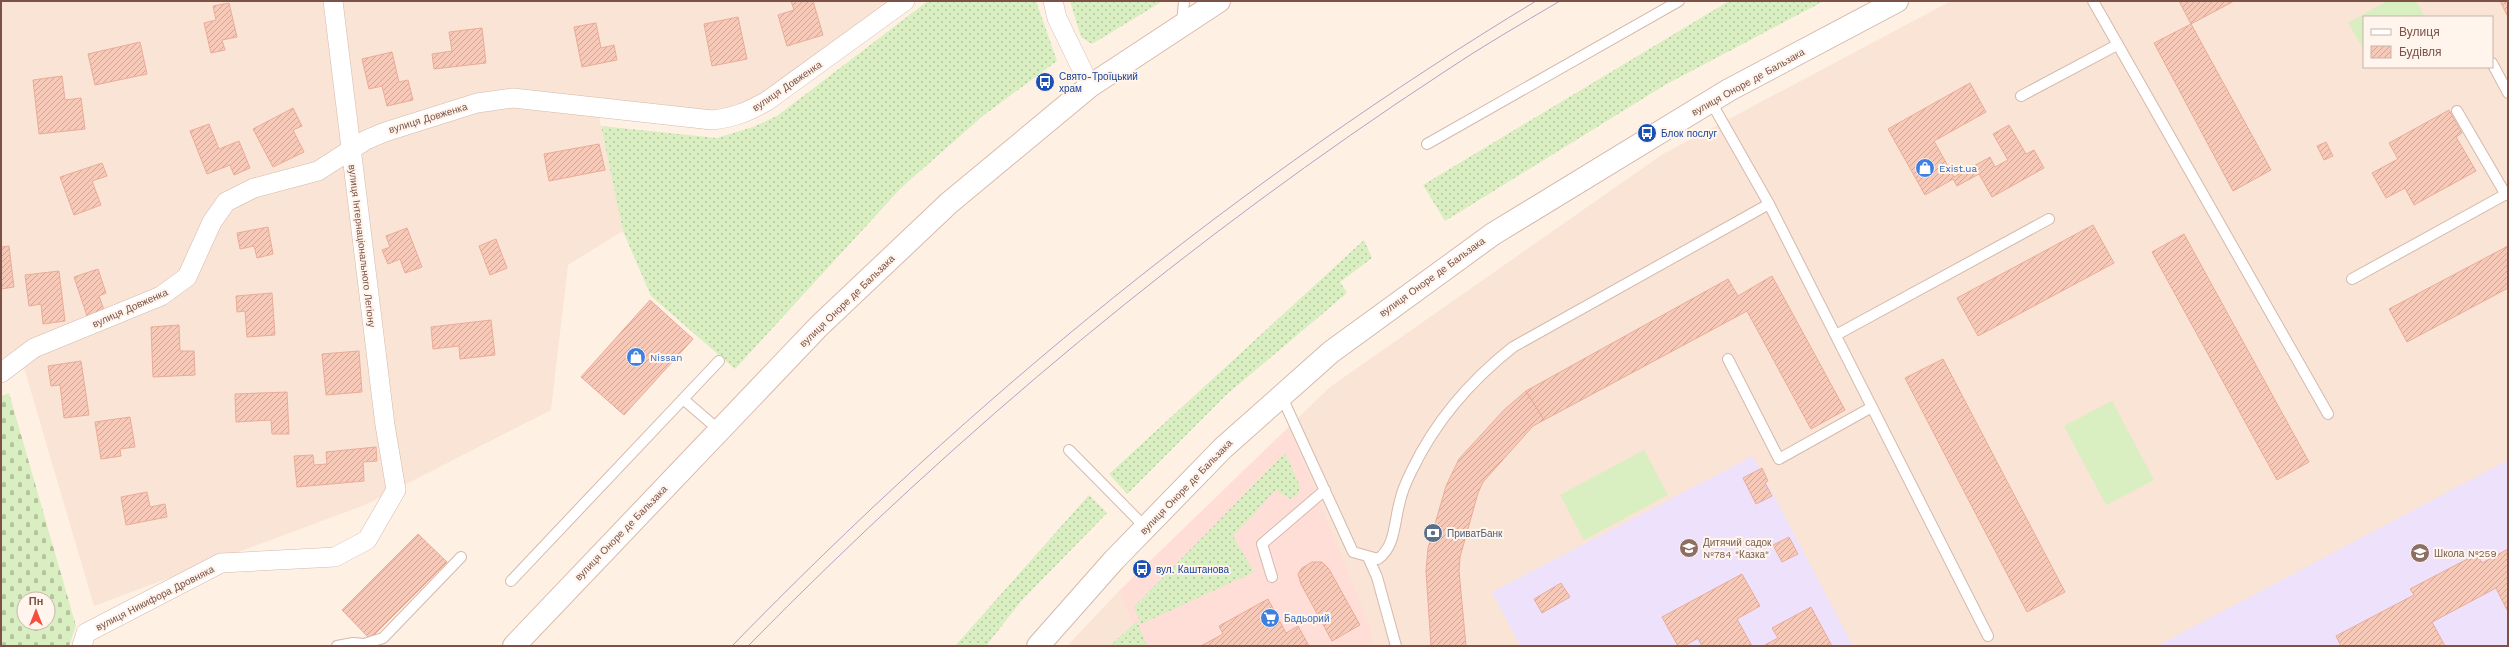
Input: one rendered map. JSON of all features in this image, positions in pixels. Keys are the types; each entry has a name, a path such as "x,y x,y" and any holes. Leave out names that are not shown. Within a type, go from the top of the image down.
{"street":[{"name":"вулиця Інтернаціонального Легіону","path":"333,1 350,152 385,425 396,490"},
{"name":"вулиця Довженка","path":"1,373 34,348 160,296 178,285 187,277 194,266 212,222 226,202 254,188 318,172 375,135 492,100 514,98 546,100 712,120 739,116 767,101 905,1"},
{"path":"1053,1 1057,18 1090,86"},
{"name":"вулиця Оноре де Бальзака","path":"514,646 819,326 944,208 1090,86 1219,1"},
{"name":"вулиця Оноре де Бальзака","path":"1038,646 1146,528 1223,448 1331,352 1468,251 1711,102 1897,1"},
{"name":"вулиця Никифора Дровняка","path":"82,646 86,633 222,563 335,557 368,540 396,490"}],"lane":[{"path":"1182,24 1184,1"},
{"path":"1427,144 1679,1"},
{"path":"2093,1 2328,414"},
{"path":"2021,96 2117,45"},
{"path":"2493,65 2508,93"},
{"path":"1711,102 1769,204 1988,636"},
{"path":"2352,279 2507,194 2457,111"},
{"path":"1281,396 1326,490 1353,552 1378,559 1386,552 1392,539 1400,500 1411,471 1437,425 1459,396 1487,368 1513,346 1769,204"},
{"path":"1836,335 2049,219"},
{"path":"1728,358 1780,459 1872,407"},
{"path":"511,581 719,360"},
{"path":"683,399 719,430"},
{"path":"1069,450 1146,528"},
{"path":"1272,577 1262,544 1326,490"},
{"path":"337,646 353,643 364,644 383,638 462,556"},
{"path":"1368,557 1377,576 1396,646"}],"shaded area":[{"path":"1,1 900,1 748,113 598,112 623,231 568,265 551,410 365,505 94,606 22,361 1,368"},
{"path":"1951,1 2508,1 2508,646 1067,646 1119,591 1330,387 1663,154"},
{"path":"1289,427 1370,627 1373,646 1142,646 1119,591"},
{"name":"Дитячий садок №784 \"Казка\"","path":"1753,456 1853,646 1520,646 1492,592"},
{"name":"Школа №259","path":"2508,460 2508,646 2157,646"}],"green space":[{"path":"928,1 1036,1 1057,61 984,115 901,188 735,369 651,296 623,231 601,126 717,138 753,127 777,116"},
{"path":"1070,1 1163,1 1092,44 1081,37"},
{"path":"1729,1 1824,1 1665,85 1445,221 1423,185"},
{"path":"2387,1 2416,1 2424,16 2363,16 2363,48 2348,23"},
{"path":"1364,240 1372,258 1340,282 1347,293 1226,395 1127,494 1109,474"},
{"path":"9,393 76,626 69,646 1,646 1,396"},
{"path":"2112,401 2154,480 2106,505 2064,426"},
{"path":"1644,450 1668,495 1584,540 1560,495"},
{"path":"1285,453 1299,484 1299,493 1290,499 1276,490 1233,536 1254,572 1141,624 1134,607"},
{"path":"1089,495 1107,513 1022,600 986,646 955,646"},
{"path":"1137,621 1147,646 1110,646"}],"building":[{"path":"791,1 813,1 823,35 787,46 778,15 794,10"},
{"path":"2179,1 2234,1 2191,24"},
{"path":"2500,1 2508,1 2508,17"},
{"path":"229,3 237,37 222,40 225,50 211,53 204,23 216,20 213,6"},
{"path":"738,17 747,59 712,66 704,24"},
{"path":"596,23 601,48 614,45 617,60 582,67 574,27"},
{"path":"2191,24 2271,170 2233,191 2154,43"},
{"path":"482,28 486,63 434,69 432,54 452,51 449,32"},
{"path":"140,42 147,74 95,85 88,54"},
{"path":"392,52 399,82 408,80 413,100 387,106 382,86 369,89 362,59"},
{"path":"62,76 65,100 81,98 85,129 39,134 33,80"},
{"path":"1970,83 1986,112 1934,141 1954,177 1990,157 1995,167 2008,160 1993,134 2009,125 2026,154 2034,150 2044,168 1992,197 1979,174 1957,186 1953,179 1925,195 1888,129"},
{"path":"293,108 302,126 293,130 304,152 273,167 253,129"},
{"path":"2449,110 2462,133 2456,137 2476,171 2414,205 2405,188 2386,198 2372,173 2398,159 2389,143"},
{"path":"209,124 219,149 239,141 250,168 234,175 230,165 207,174 190,131"},
{"path":"2326,142 2333,156 2324,160 2317,146"},
{"path":"599,144 605,170 549,181 544,154"},
{"path":"102,163 107,176 92,181 101,205 74,215 60,177"},
{"path":"2093,225 2114,263 1978,336 1957,298"},
{"path":"268,227 273,254 257,258 254,246 240,249 237,233"},
{"path":"407,228 422,267 405,273 400,259 388,264 382,250 390,247 386,236"},
{"path":"2184,234 2309,462 2277,480 2152,252"},
{"path":"496,239 507,268 490,275 479,246"},
{"path":"9,246 14,287 1,289 1,247"},
{"path":"2508,246 2508,288 2407,342 2389,309"},
{"path":"98,269 106,293 99,296 105,313 88,319 74,277"},
{"path":"59,271 65,321 43,324 41,304 29,306 25,275"},
{"path":"1772,276 1845,410 1811,429 1747,311 1544,420 1526,391 1728,279 1738,296"},
{"path":"272,293 275,335 247,337 245,311 237,312 236,296"},
{"path":"650,300 693,339 624,415 581,377"},
{"path":"491,320 495,355 460,359 459,346 433,349 431,327"},
{"path":"179,325 180,351 194,351 195,375 153,377 151,327"},
{"path":"359,351 362,392 326,395 322,354"},
{"path":"1943,359 2065,592 2027,612 1905,378"},
{"path":"81,361 89,415 64,418 60,385 51,386 48,366"},
{"path":"1526,391 1544,420 1533,426 1483,482 1478,493 1460,557 1459,571 1466,646 1431,646 1426,571 1428,548 1446,486 1459,459 1504,410"},
{"path":"287,392 289,434 272,434 271,420 236,422 235,394"},
{"path":"130,417 135,447 120,449 121,456 101,459 95,422"},
{"path":"376,447 377,461 363,462 364,481 297,487 294,456 313,455 314,465 327,464 326,452"},
{"path":"1762,468 1768,481 1765,483 1772,496 1756,504 1743,478"},
{"path":"147,492 150,507 165,504 167,517 126,525 121,497"},
{"path":"418,534 447,562 370,639 342,610"},
{"path":"1789,537 1798,554 1782,562 1773,545"},
{"path":"2508,549 2508,612 2496,588 2432,622 2445,646 2341,646 2336,636 2414,595 2410,589 2477,554 2482,563"},
{"path":"1312,562 1322,562 1329,569 1360,625 1332,641 1301,584 1298,574 1302,568"},
{"path":"1742,574 1760,606 1737,619 1752,646 1702,646 1698,638 1684,646 1678,646 1662,617"},
{"path":"1561,583 1570,597 1542,613 1534,599"},
{"path":"1268,599 1286,633 1298,626 1309,646 1201,646 1223,634 1219,626"},
{"path":"1811,607 1832,646 1763,646 1778,638 1772,628"}],"tram line":[{"path":"732,646 824,554 918,466 1014,380 1113,298 1215,218 1319,142 1426,70 1536,1"},
{"path":"748,646 828,566 994,413 1169,269 1350,135 1472,54 1560,1"}],"place":[{"name":"Свято-Троїцький храм","path":"1045,82"},
{"name":"Блок послуг","path":"1647,133"},
{"name":"Exist.ua","path":"1925,168"},
{"name":"Nissan","path":"636,357"},
{"name":"ПриватБанк","path":"1433,533"},
{"name":"Дитячий садок №784 \"Казка\"","path":"1689,548"},
{"name":"Школа №259","path":"2420,553"},
{"name":"вул. Каштанова","path":"1142,569"},
{"name":"Бадьорий","path":"1270,618"}]}
